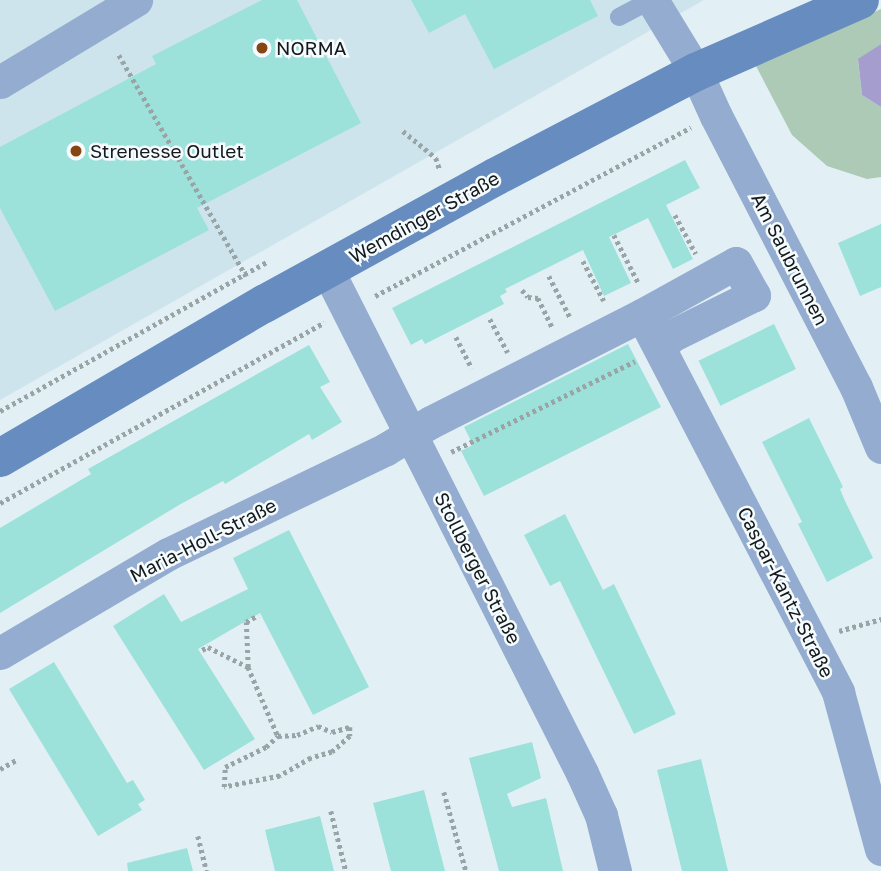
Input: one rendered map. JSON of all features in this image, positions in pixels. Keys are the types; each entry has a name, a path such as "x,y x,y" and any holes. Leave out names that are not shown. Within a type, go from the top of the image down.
{"main road":[{"name":"Wemdinger Straße","path":"0,458 264,304 495,177 696,72 860,0"}],"street":[{"path":"0,82 136,0"},
{"name":"Am Saubrunnen","path":"652,0 696,72 856,387 881,447"},
{"path":"410,435 736,263 754,295 671,335 660,348"},
{"name":"Stollberger Straße","path":"328,271 582,773 601,815 615,871"},
{"name":"Caspar-Kantz-Straße","path":"637,317 660,348 838,692 881,849"},
{"name":"Maria-Holl-Straße","path":"0,653 168,554 410,435"}],"lane":[{"path":"619,17 652,0"}],"path":[{"path":"119,55 264,304 284,344"},
{"path":"403,131 436,158 440,171"},
{"path":"675,215 709,279"},
{"path":"614,235 637,317"},
{"path":"583,261 637,317"},
{"path":"549,276 575,349"},
{"path":"522,290 528,297 538,298 575,349"},
{"path":"448,454 660,348"},
{"path":"258,615 246,622 248,667 278,736"},
{"path":"811,638 881,619"},
{"path":"202,650 208,647 248,667"},
{"path":"318,726 332,732 350,727 350,736 332,752 311,758 280,776 224,787 225,767 266,747 278,736 297,735 318,726"},
{"path":"0,769 16,760"},
{"path":"444,792 466,871"},
{"path":"331,811 346,871"},
{"path":"198,836 207,871"}],"shaded area":[{"path":"0,0 704,0 0,400"},
{"path":"881,44 881,107 862,95 858,59"}],"green space":[{"path":"881,9 881,44 858,60 862,95 881,107 881,177 867,179 827,166 792,135 756,66"}],"building":[{"path":"262,0 297,0 361,123 197,208 209,230 55,311 0,208 0,147 156,64 152,56"},
{"path":"411,0 590,0 598,16 494,69 465,14 429,33"},
{"path":"685,160 700,188 666,205 693,259 673,269 648,218 609,237 631,283 604,296 583,250 505,289 507,292 500,296 504,304 425,344 422,339 411,345 392,308"},
{"path":"881,224 881,287 860,296 838,243"},
{"path":"774,324 796,369 720,406 699,361"},
{"path":"628,344 661,407 484,496 461,451 473,445 464,427"},
{"path":"309,345 330,382 320,387 342,422 312,440 309,434 225,484 223,481 179,505 0,613 0,528 91,474 88,469"},
{"path":"809,418 843,487 840,489 845,501 873,558 827,582 798,524 802,522 762,442"},
{"path":"565,514 603,590 614,584 676,714 634,734 560,581 550,586 524,535"},
{"path":"289,530 369,687 313,715 260,613 198,649 255,739 204,770 113,626 164,594 181,622 248,589 233,558"},
{"path":"54,662 127,783 133,780 145,800 138,804 142,810 98,836 9,689"},
{"path":"532,742 541,778 507,794 512,807 546,798 563,871 499,871 469,758"},
{"path":"701,759 728,871 682,871 657,770"},
{"path":"424,790 445,871 391,871 373,803"},
{"path":"320,816 334,871 275,871 265,830"},
{"path":"187,848 193,871 128,871 127,863"}],"place":[{"name":"NORMA","path":"262,48"},
{"name":"Strenesse Outlet","path":"76,151"}]}
